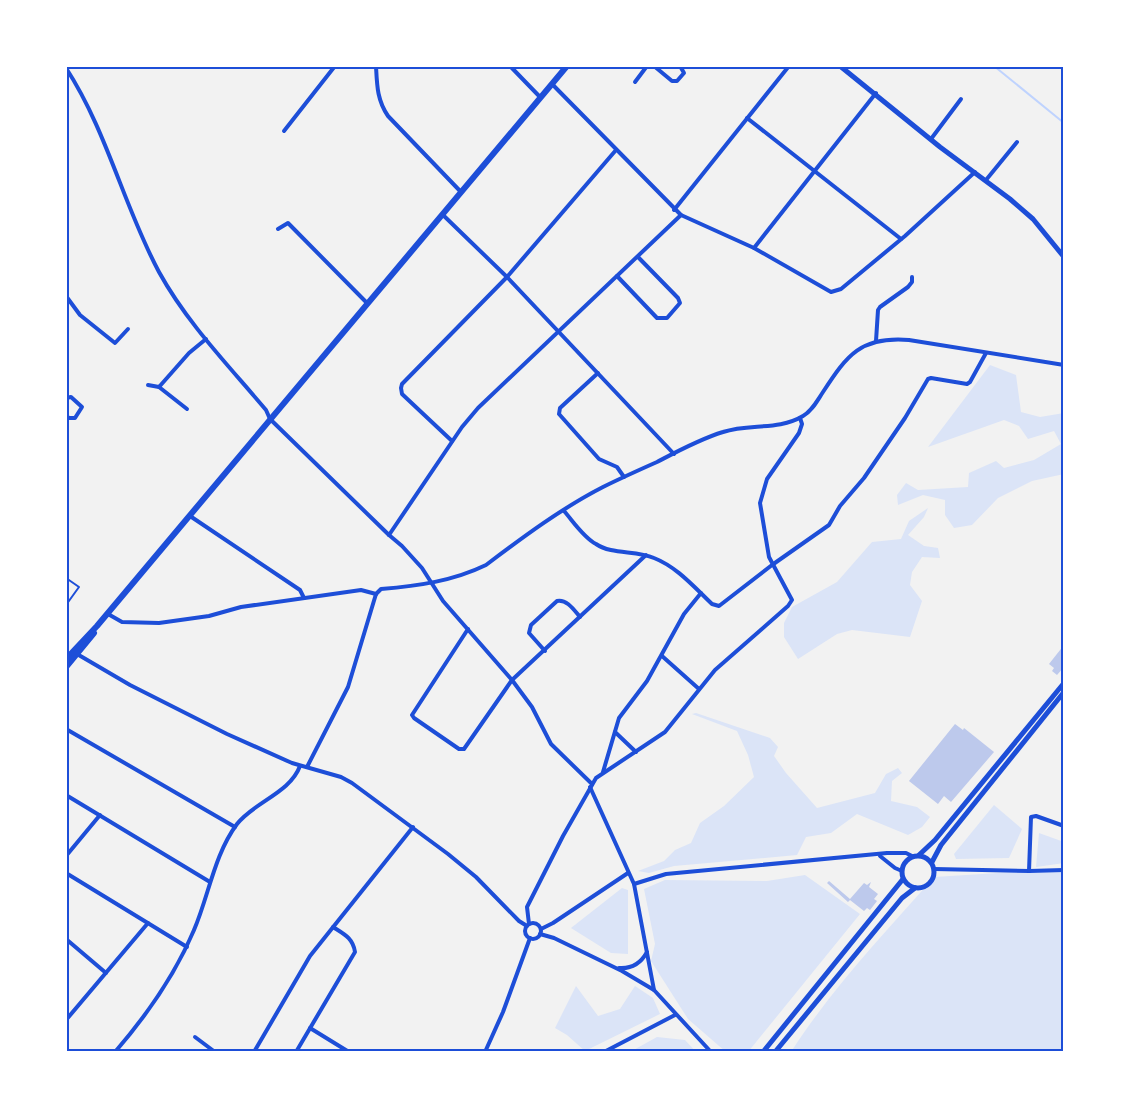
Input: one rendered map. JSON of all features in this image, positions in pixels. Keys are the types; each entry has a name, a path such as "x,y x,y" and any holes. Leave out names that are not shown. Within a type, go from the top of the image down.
{"main road":[{"path":"66,667 75,652 107,613 567,66"},
{"path":"66,659 75,652"}],"street":[{"path":"284,131 335,66"},
{"path":"376,66 378,97 388,116 461,193"},
{"path":"510,66 540,97"},
{"path":"635,82 647,66"},
{"path":"654,66 672,81 678,81 684,73 680,66"},
{"path":"674,210 789,66"},
{"path":"840,66 1033,219 1064,257"},
{"path":"66,68 83,98 158,271 174,298 266,410 270,419 402,546 433,583 443,601 512,680 532,707 550,744 591,786 634,884 654,990"},
{"path":"552,84 674,210 754,248 831,292 841,289 976,172"},
{"path":"754,248 876,93"},
{"path":"930,139 961,99"},
{"path":"747,118 901,239"},
{"path":"986,180 1017,142"},
{"path":"452,441 402,394 401,388 404,381 507,277 616,150"},
{"path":"443,214 507,277 674,454"},
{"path":"389,535 452,441 478,408 681,215"},
{"path":"278,229 288,223 368,304"},
{"path":"617,276 657,318 667,318 679,306 678,298 638,256"},
{"path":"876,341 878,310 908,287 912,282 912,277"},
{"path":"66,296 80,315 115,343 128,329"},
{"path":"159,387 189,353 206,339"},
{"path":"307,767 348,687 376,594 381,590 452,579 486,565 564,511 624,477 724,432 737,428 771,426 800,418 810,411 848,357 858,349 876,341 909,340 1064,364"},
{"path":"564,511 596,544 609,549 647,555 675,570 718,606 830,525 840,506 864,478 928,379 967,384 986,353"},
{"path":"598,373 560,408 559,414 599,459 617,467 624,477"},
{"path":"148,385 159,387 187,409"},
{"path":"66,398 71,397 82,407 75,418 66,416"},
{"path":"530,938 526,933 527,907 591,786 603,772 665,732 715,670 792,600 772,565 761,513 761,494 767,478 800,433 802,424 800,418"},
{"path":"189,516 300,590 304,598"},
{"path":"468,629 413,712 414,718 459,749 464,749 512,680 647,555"},
{"path":"107,613 122,622 159,623 209,616 241,607 361,590 376,594"},
{"path":"603,772 619,718 642,688 684,614 700,593"},
{"path":"545,651 529,633 531,625 561,600 565,601 580,617"},
{"path":"67,647 130,686 178,710 300,765 341,777 352,783 414,827 476,877 519,921 528,925 536,924 540,931 616,968 654,990 711,1052"},
{"path":"662,656 699,689"},
{"path":"920,855 935,840 1064,683"},
{"path":"932,862 941,845 1064,692"},
{"path":"66,729 235,827"},
{"path":"615,732 636,752"},
{"path":"115,1052 151,1008 187,947 223,848 235,827 244,816 293,779 300,765"},
{"path":"66,795 210,882"},
{"path":"66,856 100,815"},
{"path":"1029,871 1031,817 1036,816 1064,826"},
{"path":"254,1052 310,956 414,827"},
{"path":"634,884 666,874 906,853 912,856 924,856 932,862 934,869 931,882 924,887 915,888 902,898 775,1052"},
{"path":"879,855 902,871"},
{"path":"912,856 904,863 902,871 906,883 915,888"},
{"path":"934,869 1064,870"},
{"path":"66,873 187,947"},
{"path":"530,938 535,938 540,931 628,873"},
{"path":"763,1052 903,879"},
{"path":"66,1020 148,923"},
{"path":"296,1052 356,952 351,939 333,927"},
{"path":"484,1052 503,1012 530,938"},
{"path":"66,939 106,973"},
{"path":"616,968 627,969 636,965 647,952"},
{"path":"604,1052 675,1015"},
{"path":"310,1028 349,1052"},
{"path":"195,1036 215,1052"}],"lane":[{"path":"66,578 79,587 66,605"}],"shaded area":[{"path":"990,365 1016,375 1021,412 1040,417 1064,413 1064,474 1032,481 998,498 972,525 954,528 945,515 945,500 923,495 898,505 897,495 906,483 918,490 968,487 969,473 996,461 1004,468 1034,460 1061,444 1054,431 1028,439 1019,426 1004,420 928,447"},
{"path":"928,508 924,517 908,535 924,546 938,548 940,558 922,557 912,572 910,585 922,601 910,637 852,630 837,634 798,659 784,637 784,623 792,607 837,582 872,542 901,539 909,521"},
{"path":"696,713 770,738 778,747 774,756 817,808 875,793 886,774 898,768 902,773 892,781 891,801 917,807 930,817 922,827 908,835 857,814 831,833 806,837 797,855 674,866 649,873 638,871 664,861 675,850 691,843 700,823 724,806 754,777 748,755 737,731 692,714"},
{"path":"994,805 1022,829 1009,858 956,859 954,854"},
{"path":"1039,833 1064,842 1064,863 1036,867"},
{"path":"1064,869 1064,1052 791,1052 841,984 934,877"},
{"path":"805,875 860,914 748,1052 726,1052 688,1019 651,961 655,944 644,889 665,880 767,881"},
{"path":"622,888 628,890 628,954 611,953 571,928"},
{"path":"576,986 598,1016 620,1009 635,986 653,998 660,1014 585,1051 555,1028"},
{"path":"657,1037 685,1040 696,1052 630,1052"}],"building":[{"path":"1064,645 1064,667 1057,675 1049,664"},
{"path":"955,724 963,730 964,728 994,752 951,802 944,796 938,804 909,781"},
{"path":"829,881 850,899 864,883 867,885 871,882 869,887 878,894 874,899 877,901 870,910 867,908 864,911 850,900 848,902 827,883"}],"waterway":[{"path":"994,66 1064,123"}]}
